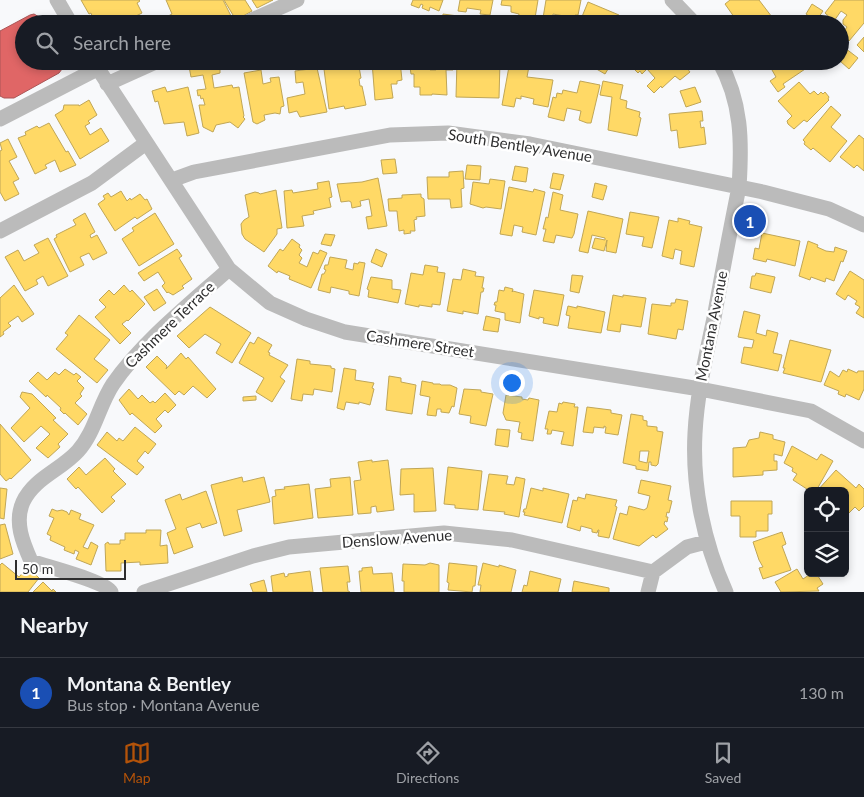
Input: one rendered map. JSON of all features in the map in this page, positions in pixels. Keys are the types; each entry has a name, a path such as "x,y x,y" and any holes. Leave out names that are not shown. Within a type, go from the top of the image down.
{"street":[{"path":"57,0 66,15"},
{"path":"263,15 297,0"},
{"path":"672,0 686,15"},
{"path":"0,119 86,70"},
{"name":"Cashmere Street","path":"98,70 229,269 270,303 306,319 346,332 700,389 811,411 864,441"},
{"path":"107,84 138,70"},
{"name":"Montana Avenue","path":"723,70 738,108 741,131 739,187 700,389 695,433 695,456 698,495 706,542 726,592"},
{"name":"South Bentley Avenue","path":"172,180 194,172 390,135 448,133 530,144 739,187 829,209 864,226"},
{"path":"0,231 92,183 146,143"},
{"name":"Cashmere Terrace","path":"111,592 109,588 94,581 31,561 22,541 20,523 22,504 34,486 77,453 87,439 112,386 133,357 229,269"},
{"name":"Denslow Avenue","path":"144,592 253,556 289,547 444,533 512,540 653,572"},
{"path":"648,592 653,572 687,547 706,542"}],"building: Homes":[{"path":"81,0 139,0 137,3 142,13 138,15 89,14"},
{"path":"166,0 223,0 230,15 170,15 172,14"},
{"path":"224,0 245,0 252,11 245,15 233,15"},
{"path":"252,0 273,0 257,8"},
{"path":"413,0 443,0 439,11 430,7 429,11 422,8 423,5 421,4 419,8 411,5"},
{"path":"460,0 493,0 490,15 480,14 481,10 467,8 466,12 458,11"},
{"path":"502,0 538,0 536,15 519,15 511,12 511,6 501,5"},
{"path":"546,0 581,0 578,15 544,15"},
{"path":"730,0 759,0 770,15 733,15 725,4"},
{"path":"835,0 864,0 864,23 849,41 849,15 841,11 838,15 827,15 825,13"},
{"path":"588,2 619,15 583,15"},
{"path":"812,4 823,11 820,15 806,14"},
{"path":"864,37 864,52 857,45"},
{"path":"849,51 858,58 849,69"},
{"path":"190,70 220,70 220,73 212,75 214,88 232,85 233,88 239,87 243,117 245,119 238,128 230,122 216,125 213,132 203,127 199,105 205,105 203,98 201,99 200,95 198,96 197,90 206,89 203,75 191,77"},
{"path":"261,70 263,84 271,82 270,78 279,77 284,106 281,107 280,114 264,115 265,120 257,124 253,122 244,73"},
{"path":"317,70 327,112 300,117 297,111 289,113 287,98 305,94 303,82 296,83 295,71"},
{"path":"324,70 360,70 360,86 362,86 366,105 345,109 344,106 329,109"},
{"path":"373,70 401,70 402,80 397,81 397,84 391,84 393,98 375,100"},
{"path":"410,70 446,70 447,95 420,95 420,87 414,87 414,74 411,74"},
{"path":"457,70 500,70 499,98 456,97"},
{"path":"508,70 528,70 527,77 553,80 548,107 533,104 534,99 521,96 521,99 516,98 514,107 502,105"},
{"path":"598,70 607,70 605,74"},
{"path":"635,70 646,70 642,74 640,71 638,73"},
{"path":"648,70 688,70 690,72 680,80 675,76 654,93 647,86 655,78"},
{"path":"772,70 804,70 783,84 785,87 778,92 770,81 776,77"},
{"path":"580,81 600,85 591,123 579,120 581,111 567,108 564,121 548,117 553,97 556,98 557,93 562,94 563,90 577,93"},
{"path":"603,81 623,85 620,99 627,101 626,108 640,112 639,117 641,118 637,136 608,130 612,97 600,95"},
{"path":"799,82 810,94 814,91 818,95 821,92 823,94 825,92 829,100 807,122 804,120 794,129 787,121 792,116 778,101"},
{"path":"165,87 167,92 188,87 199,133 187,136 184,122 164,124 158,101 155,102 152,91"},
{"path":"695,87 701,102 686,107 680,91"},
{"path":"89,100 97,115 88,121 90,123 85,126 90,135 101,128 109,141 80,159 55,115 63,110 64,105 79,106"},
{"path":"831,106 841,115 831,127 847,141 830,162 813,148 811,150 804,144 803,140"},
{"path":"702,111 703,121 700,121 701,128 704,127 706,144 679,148 677,130 671,131 669,114"},
{"path":"49,123 76,165 60,172 55,160 45,165 47,168 35,174 18,138 26,135 25,132 37,126 39,128"},
{"path":"859,135 864,139 864,171 857,165 854,168 840,157"},
{"path":"8,139 17,157 9,161 19,179 13,182 19,194 5,201 0,192 0,151 2,150 0,143"},
{"path":"395,159 397,173 383,174 381,160"},
{"path":"467,165 481,166 480,180 465,179"},
{"path":"515,166 528,168 526,182 512,180"},
{"path":"463,171 462,207 451,208 450,199 428,199 427,177 449,177 449,172"},
{"path":"553,173 564,175 560,190 550,188"},
{"path":"378,178 387,226 368,229 366,217 372,216 369,199 360,201 361,206 352,208 351,202 341,202 337,184 362,182"},
{"path":"490,179 505,181 501,209 483,208 470,204 473,182 489,184"},
{"path":"329,181 332,197 329,198 331,207 313,211 314,214 302,216 304,226 287,228 284,191 292,190 293,193 318,189 317,183"},
{"path":"595,183 607,186 603,200 592,197"},
{"path":"509,187 533,192 534,189 545,192 536,235 522,232 523,227 514,225 512,236 500,234"},
{"path":"276,190 282,228 277,229 277,234 264,252 245,239 242,234 241,224 249,217 245,195"},
{"path":"121,191 127,201 140,194 145,200 147,199 152,209 137,219 135,217 115,231 98,204 105,199 103,196 108,193 111,197"},
{"path":"553,192 563,195 560,210 578,214 572,238 556,235 554,243 543,241 546,229 543,229 546,217 548,218"},
{"path":"421,194 421,197 424,199 425,216 416,217 417,219 414,220 415,231 404,234 404,230 399,231 397,211 389,211 388,199 402,198 402,195"},
{"path":"588,211 623,219 616,253 606,251 607,240 604,251 592,248 595,238 605,240 605,238 592,235 588,253 579,251"},
{"path":"630,212 659,217 652,248 642,246 644,237 626,234"},
{"path":"85,213 95,232 90,235 91,238 97,235 107,253 93,260 89,253 80,257 84,265 70,272 54,239 57,237 56,235 76,225 73,220"},
{"path":"155,213 174,244 139,266 122,239 134,231 132,228"},
{"path":"678,218 690,221 689,224 702,227 694,267 680,264 682,251 675,249 673,259 662,256 669,220 678,222"},
{"path":"762,233 800,241 795,266 767,259 766,262 753,259 755,248 759,249"},
{"path":"325,234 335,235 331,246 321,244"},
{"path":"48,238 68,276 48,286 43,276 36,280 38,284 25,291 5,257 18,250 24,261 39,253 34,245"},
{"path":"292,239 300,245 299,247 302,250 299,255 302,258 299,263 307,267 313,252 318,254 320,250 327,253 311,288 289,279 290,276 278,271 277,273 268,266 280,249 283,251"},
{"path":"808,241 826,251 834,252 835,247 847,251 843,262 841,261 834,281 826,278 825,282 811,277 810,280 799,276"},
{"path":"177,249 182,256 179,258 192,279 182,286 184,288 173,295 167,293 162,286 165,283 158,272 144,281 138,273"},
{"path":"376,249 387,254 382,267 371,262"},
{"path":"330,257 347,260 345,268 353,270 354,263 365,263 359,296 349,294 349,291 331,287 330,293 318,290 322,274 326,270 324,269 325,265 328,265"},
{"path":"425,265 438,267 437,272 445,273 440,305 432,304 432,307 419,305 419,307 405,304 411,273 423,275"},
{"path":"463,269 476,272 475,276 484,277 482,288 484,288 483,292 481,292 478,314 463,311 463,314 447,311 453,279 461,280"},
{"path":"850,271 864,280 864,318 856,313 860,307 855,304 857,301 848,295 845,300 836,294"},
{"path":"756,273 775,277 771,293 750,288 752,276 755,276"},
{"path":"572,275 583,276 579,293 570,291"},
{"path":"371,277 392,280 392,289 401,290 398,303 368,297 369,290 367,289"},
{"path":"14,285 34,314 22,322 18,316 8,323 11,326 0,337 0,298"},
{"path":"124,285 130,292 132,290 145,304 128,321 122,324 131,333 120,344 95,317 106,307 99,300 109,290 114,295"},
{"path":"505,287 513,289 512,292 524,294 520,323 505,320 505,313 495,311 496,305 494,305 497,302 499,290 504,291"},
{"path":"157,289 166,303 154,311 144,297"},
{"path":"534,290 564,295 558,326 543,323 544,318 539,317 539,319 529,316"},
{"path":"613,295 646,298 641,327 621,324 620,332 607,330"},
{"path":"676,299 688,301 683,330 678,329 676,339 648,334 652,304 671,306 671,303 675,303"},
{"path":"568,306 605,312 601,333 568,328 570,316 566,315"},
{"path":"210,307 251,333 232,363 216,353 221,344 205,334 189,348 177,336"},
{"path":"744,311 760,315 756,333 766,336 767,330 778,333 773,353 782,355 778,371 741,363 744,347 752,348 754,340 738,337"},
{"path":"79,315 110,340 94,359 108,370 97,383 56,349 68,335 65,333"},
{"path":"486,316 500,319 498,332 483,330"},
{"path":"258,337 272,345 268,352 270,353 269,355 288,365 280,377 285,381 272,402 256,392 264,378 239,363 250,342 254,344"},
{"path":"790,340 831,350 821,382 783,373"},
{"path":"181,353 186,359 188,357 216,389 207,398 193,386 184,395 179,391 175,395 146,367 157,356 167,366 166,369"},
{"path":"297,359 310,361 310,364 331,366 331,368 335,369 332,392 314,389 313,395 303,394 302,401 291,399"},
{"path":"344,368 356,370 355,380 374,383 370,405 359,402 359,404 346,402 344,410 337,408"},
{"path":"65,369 81,377 77,381 84,388 80,394 82,396 75,403 87,414 78,425 64,414 60,410 61,408 47,395 46,397 29,381 38,372 47,380 55,372 59,375"},
{"path":"848,369 857,373 858,371 864,371 864,389 859,400 846,394 845,397 838,394 839,391 824,385 830,371 839,377 843,370 847,372"},
{"path":"389,376 401,378 401,382 416,385 412,414 386,410"},
{"path":"422,381 450,385 457,388 454,407 452,406 449,413 441,412 441,409 437,409 436,416 427,415 430,397 420,395"},
{"path":"129,389 138,399 142,395 150,403 153,401 155,403 165,393 176,405 168,413 165,410 156,419 162,426 155,433 132,413 130,415 119,400"},
{"path":"464,389 481,390 481,392 493,394 486,426 470,423 471,416 459,414"},
{"path":"22,392 32,394 56,418 53,420 68,434 58,444 60,447 48,458 36,448 50,434 41,426 24,442 11,428 30,408 20,397"},
{"path":"506,395 522,397 522,399 528,400 529,398 539,400 533,441 521,439 522,433 518,432 520,422 506,420 503,413"},
{"path":"256,396 256,400 243,401 243,397"},
{"path":"563,402 575,404 574,407 578,407 573,446 561,444 564,432 552,430 551,434 547,434 548,429 545,429 549,411 557,412 559,403 562,404"},
{"path":"587,407 611,410 611,413 622,415 618,435 605,433 606,427 604,426 604,428 594,427 593,433 583,432"},
{"path":"631,414 643,416 643,420 647,421 647,426 657,427 657,431 663,432 658,464 656,466 651,465 651,462 649,462 648,471 636,469 636,466 623,463","holes":["640,451 649,451 647,463 639,461"]},
{"path":"0,424 31,460 11,479 6,481 0,474"},
{"path":"135,427 156,444 148,454 145,451 137,461 144,467 137,475 97,445 107,432 117,441 119,438 123,441"},
{"path":"497,429 510,430 508,447 495,445"},
{"path":"760,432 773,435 773,439 785,442 782,456 774,454 774,461 777,461 777,470 763,471 763,475 733,477 733,448 746,447 749,440 759,438"},
{"path":"792,446 817,460 821,454 833,461 818,487 804,487 793,480 797,474 792,471 793,468 784,463"},
{"path":"105,458 115,469 113,471 126,484 111,497 115,501 102,513 78,487 76,489 67,479 79,467 86,475"},
{"path":"372,460 372,462 388,460 394,510 377,512 376,506 371,507 371,513 358,514 354,481 361,480 358,462"},
{"path":"448,467 482,471 478,510 455,508 455,505 444,504"},
{"path":"433,468 436,511 414,512 414,494 400,495 401,469"},
{"path":"836,470 856,488 859,484 864,489 864,506 859,511 855,507 849,513 849,487 821,487"},
{"path":"489,474 508,476 506,484 514,485 516,477 525,479 519,517 504,514 505,512 483,510"},
{"path":"242,477 243,482 264,477 270,502 237,510 242,531 224,536 211,485"},
{"path":"350,477 353,515 318,518 315,489 331,487 330,479"},
{"path":"641,480 671,486 668,500 672,501 669,513 667,512 667,522 665,521 664,524 668,529 656,538 653,535 639,546 613,539 620,513 627,515 629,506 644,510 647,508 650,496 638,493"},
{"path":"309,484 313,518 274,524 272,497 276,496 275,490"},
{"path":"0,488 7,489 4,519 0,518"},
{"path":"531,488 543,491 543,488 569,494 562,523 524,515 525,512 523,512 526,509"},
{"path":"206,491 217,523 202,528 200,523 186,528 193,547 174,554 167,533 176,529 165,500 180,494 182,500"},
{"path":"586,494 617,500 609,538 598,536 599,530 597,533 592,532 592,529 581,526 580,531 567,527 573,500 577,501 578,497 585,499"},
{"path":"731,501 772,501 772,514 768,514 768,531 756,531 756,537 740,537 740,516 731,516"},
{"path":"52,509 62,510 69,515 71,510 81,514 79,519 94,525 83,547 88,549 91,542 98,546 91,565 76,559 79,552 75,550 74,554 64,550 65,547 50,540 51,536 47,534 54,518 49,516"},
{"path":"5,524 13,554 0,559 0,525"},
{"path":"146,530 161,530 160,546 167,545 168,563 140,565 140,562 121,563 121,571 106,571 105,544 108,542 109,544 120,544 120,540 125,540 125,533 146,533"},
{"path":"782,532 786,544 782,546 791,570 763,579 759,568 763,567 753,542"},
{"path":"2,563 19,577 28,567 39,578 28,592 0,592 0,565"},
{"path":"430,563 439,565 439,592 404,592 404,581 402,581 403,564 425,565"},
{"path":"449,563 477,566 475,586 473,586 472,592 448,590"},
{"path":"483,563 516,570 511,592 480,592 481,585 478,585"},
{"path":"348,566 350,582 347,582 348,591 350,592 323,592 320,568"},
{"path":"372,567 373,574 392,573 394,592 361,592 359,571 362,571 362,568"},
{"path":"797,569 803,579 806,577 819,577 823,584 817,588 819,591 781,592 775,582"},
{"path":"310,571 313,592 273,592 271,576 284,573 285,577 288,574"},
{"path":"530,571 561,579 558,592 522,592 524,585 527,586"},
{"path":"264,580 267,592 253,592 250,584"},
{"path":"574,581 609,588 609,592 572,592"},
{"path":"43,582 52,591 53,589 56,592 33,592"}],"building: Shops":[{"path":"15,23 15,70 61,70 14,98 0,96 0,31"}],"place":[{"name":"Montana & Bentley","path":"750,221"}]}
